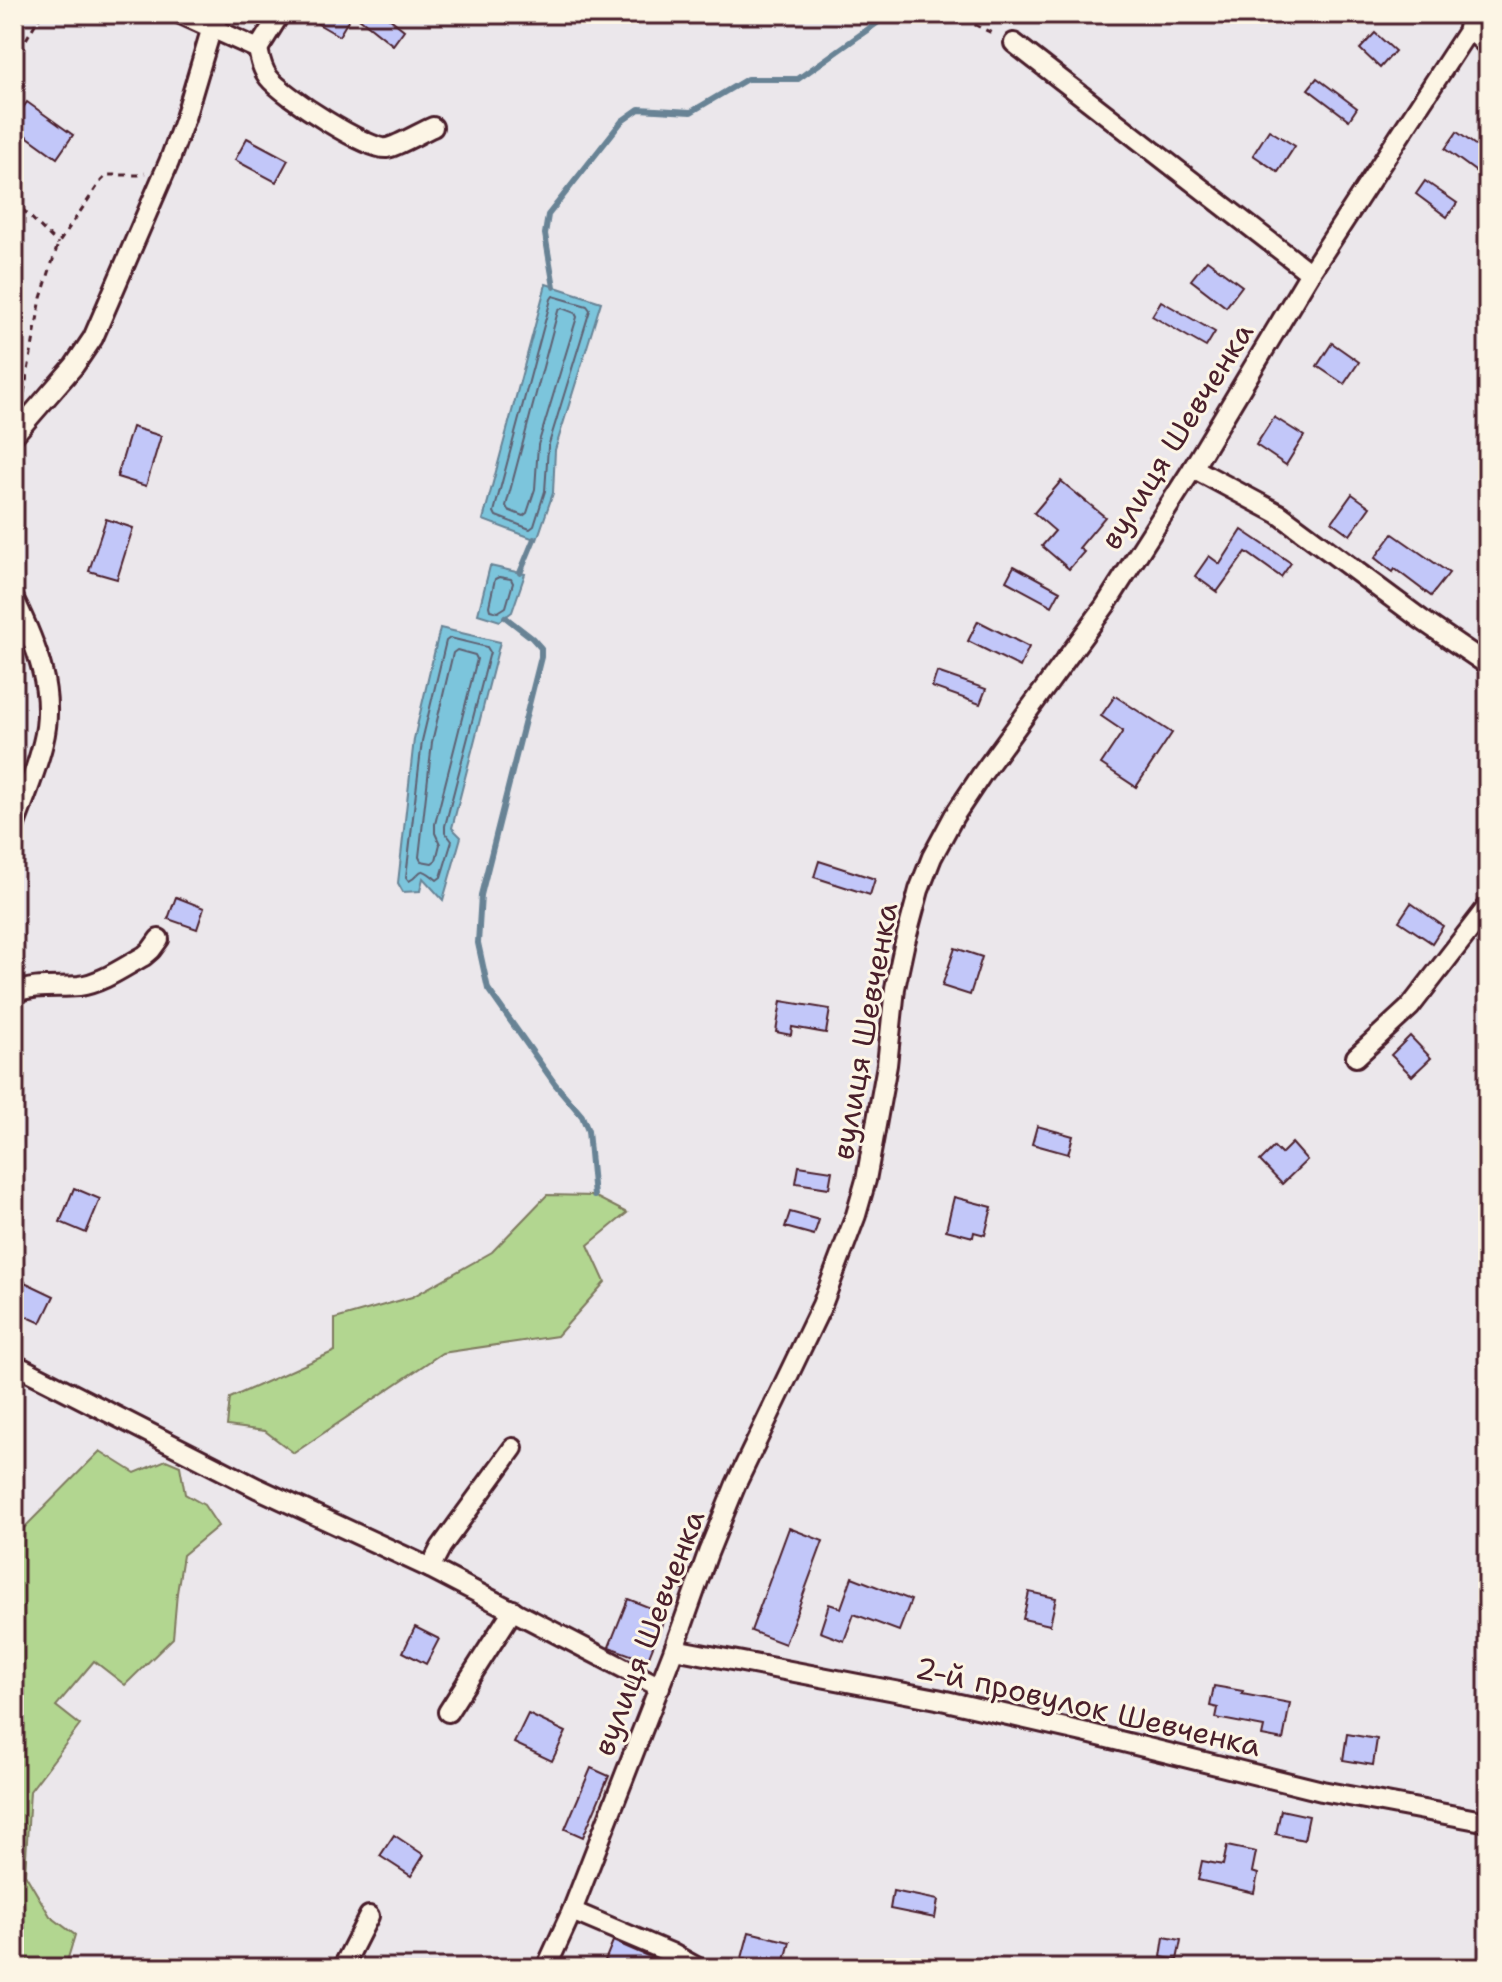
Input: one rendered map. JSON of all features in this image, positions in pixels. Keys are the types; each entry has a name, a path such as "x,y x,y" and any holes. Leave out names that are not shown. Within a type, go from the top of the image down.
{"street":[{"path":"181,14 216,20 258,49 266,75 277,87 318,116 375,147 388,148 433,127"},
{"path":"258,49 280,14"},
{"path":"16,432 74,366 93,338 169,162 216,20"},
{"path":"1473,21 1488,46"},
{"name":"вулиця Шевченка","path":"546,1968 572,1911 660,1687 730,1498 822,1305 856,1215 866,1180 882,1094 895,988 919,890 932,857 982,774 1097,619 1193,468 1310,273 1473,21"},
{"path":"1014,43 1310,273"},
{"path":"1193,468 1279,514 1488,665"},
{"path":"14,599 33,636 44,675 48,706 43,743 14,827"},
{"path":"1356,1057 1410,1007 1488,906"},
{"path":"14,993 27,988 89,983 144,956 159,939"},
{"path":"14,1364 257,1488 430,1568 660,1687"},
{"path":"430,1568 441,1547 513,1448"},
{"path":"448,1712 513,1610"},
{"name":"2-й провулок Шевченка","path":"674,1649 937,1699 1322,1791 1488,1822"},
{"path":"572,1911 671,1953 698,1968"},
{"path":"351,1968 345,1963 369,1916"}],"path":[{"path":"14,60 41,14"},
{"path":"953,14 1014,43"},
{"path":"16,432 41,298 58,244 107,175 139,175 169,162"},
{"path":"14,201 58,244"}],"green space":[{"path":"547,1195 594,1196 627,1213 588,1245 605,1282 557,1336 442,1353 294,1453 265,1431 227,1426 230,1398 335,1351 335,1319 412,1297 492,1252"},
{"path":"100,1451 135,1473 166,1460 180,1466 185,1494 204,1505 218,1526 183,1555 173,1638 125,1685 94,1661 56,1706 80,1725 30,1791 25,1874 50,1916 75,1935 65,1968 14,1968 14,1538"}],"water":[{"path":"546,284 601,302 555,450 553,493 537,540 483,520"},
{"path":"490,566 525,574 512,612 500,621 478,614"},
{"path":"440,628 500,642 452,828 461,837 443,900 423,878 420,891 403,892 398,883 414,739"}],"building":[{"path":"301,14 352,14 339,36"},
{"path":"354,14 384,14 404,30 393,45"},
{"path":"1375,33 1395,51 1380,68 1360,49"},
{"path":"1317,78 1357,108 1349,120 1308,89"},
{"path":"27,102 73,135 57,158 14,127 14,121"},
{"path":"1269,130 1295,146 1278,172 1253,155"},
{"path":"1457,132 1488,154 1488,168 1482,176 1445,149"},
{"path":"247,138 288,160 276,182 235,160"},
{"path":"1425,181 1457,203 1447,217 1416,194"},
{"path":"1207,260 1242,286 1226,307 1191,280"},
{"path":"1161,301 1215,332 1206,347 1152,316"},
{"path":"1332,343 1359,362 1344,384 1317,366"},
{"path":"1274,417 1304,436 1286,465 1256,445"},
{"path":"132,427 161,436 146,486 117,477"},
{"path":"1061,481 1105,517 1079,548 1084,552 1069,569 1042,546 1055,531 1034,513"},
{"path":"1352,494 1370,507 1350,535 1332,522"},
{"path":"106,519 133,528 117,579 89,571"},
{"path":"1242,530 1291,563 1281,577 1246,552 1217,592 1195,576 1209,556 1220,564"},
{"path":"1393,534 1449,573 1431,596 1375,558"},
{"path":"1014,566 1060,591 1052,606 1006,581"},
{"path":"978,621 1029,647 1020,667 968,641"},
{"path":"937,672 986,689 980,704 932,687"},
{"path":"1115,696 1172,733 1136,787 1101,764 1123,731 1101,716"},
{"path":"819,861 875,879 870,895 814,877"},
{"path":"176,897 204,908 197,929 168,919"},
{"path":"1411,903 1443,926 1432,943 1399,921"},
{"path":"955,948 982,957 970,995 942,986"},
{"path":"781,1001 830,1009 826,1033 792,1027 791,1035 776,1032"},
{"path":"1410,1036 1431,1058 1412,1076 1391,1055"},
{"path":"1037,1126 1073,1136 1068,1154 1032,1144"},
{"path":"1292,1143 1307,1160 1282,1184 1260,1161 1274,1147 1281,1154"},
{"path":"799,1166 832,1171 829,1188 796,1183"},
{"path":"74,1188 100,1199 86,1233 60,1222"},
{"path":"954,1197 992,1207 985,1235 974,1232 973,1237 946,1230"},
{"path":"790,1212 819,1220 814,1235 785,1227"},
{"path":"14,1277 54,1296 41,1323 14,1311"},
{"path":"789,1528 823,1541 785,1644 751,1631"},
{"path":"852,1577 911,1600 899,1631 854,1614 844,1641 820,1632 829,1604 841,1608"},
{"path":"1029,1592 1056,1598 1050,1625 1023,1619"},
{"path":"628,1599 666,1614 647,1661 609,1647"},
{"path":"415,1627 439,1639 426,1664 403,1652"},
{"path":"1214,1686 1290,1703 1283,1740 1262,1736 1264,1727 1216,1718 1218,1708 1210,1706"},
{"path":"528,1714 566,1732 552,1761 514,1743"},
{"path":"1347,1734 1377,1739 1373,1765 1343,1760"},
{"path":"591,1768 609,1776 583,1837 565,1829"},
{"path":"1281,1810 1309,1816 1304,1840 1276,1834"},
{"path":"394,1835 424,1855 411,1876 380,1856"},
{"path":"1227,1846 1256,1852 1252,1872 1258,1874 1254,1893 1198,1880 1202,1861 1223,1865"},
{"path":"893,1891 938,1900 935,1918 890,1909"},
{"path":"749,1932 790,1942 784,1964 775,1962 774,1967 742,1958"},
{"path":"1164,1937 1181,1940 1177,1960 1161,1957"},
{"path":"613,1941 666,1964 673,1968 602,1968"}],"waterway":[{"path":"554,287 545,234 548,215 622,121 639,109 691,112 747,79 798,79 886,14"},
{"path":"520,573 534,539"},
{"path":"505,617 532,638 541,648 541,657 481,895 478,943 488,989 555,1084 582,1116 588,1131 594,1196"}]}
